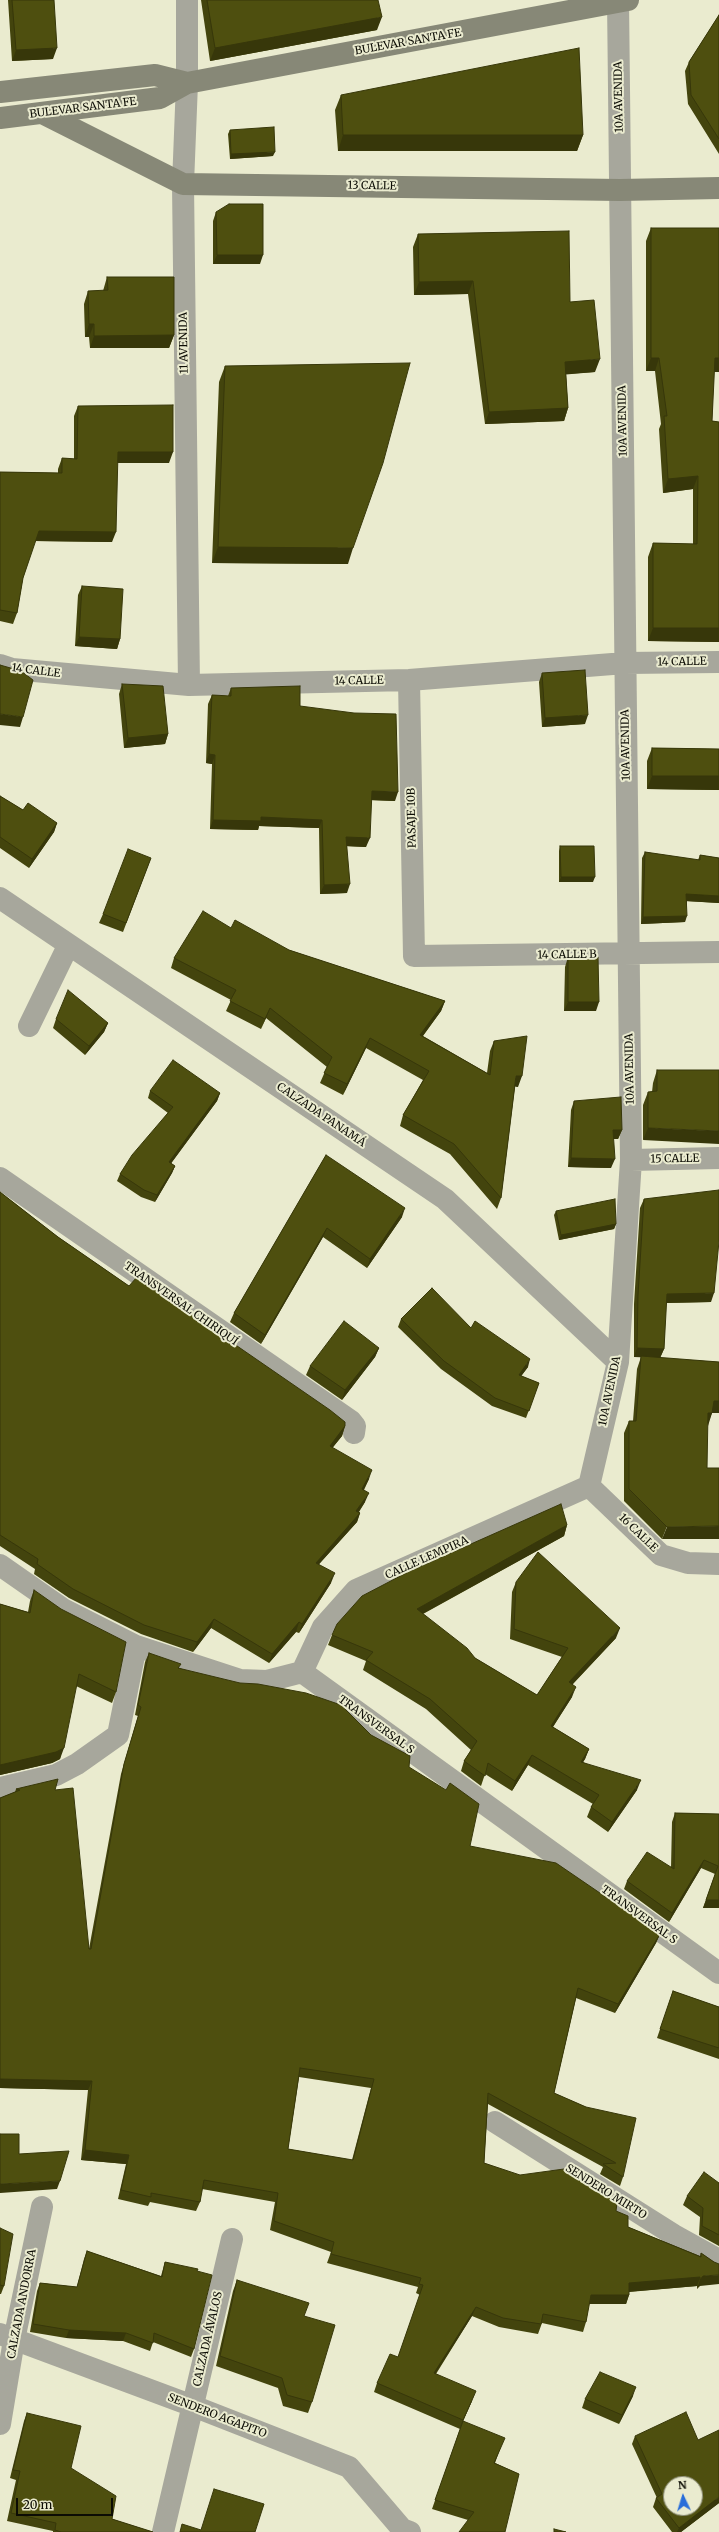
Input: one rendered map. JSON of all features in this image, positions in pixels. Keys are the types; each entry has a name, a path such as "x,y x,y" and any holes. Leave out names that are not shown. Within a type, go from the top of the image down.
{"main road":[{"name":"BULEVAR SANTA FE","path":"0,118 42,114 160,98 187,83 622,1"},
{"name":"BULEVAR SANTA FE","path":"0,92 155,76 187,83"},
{"name":"13 CALLE","path":"42,114 182,184 620,190 719,188"}],"street":[{"name":"11 AVENIDA","path":"186,0 187,83 182,184 189,686"},
{"name":"10A AVENIDA","path":"589,1486 618,1362 631,1160 620,190 622,1"},
{"name":"14 CALLE","path":"0,665 12,669 189,686 409,680 625,663 719,662"},
{"name":"PASAJE 10B","path":"409,680 414,956"},
{"name":"CALZADA PANAMÁ","path":"0,898 68,946 445,1199 618,1362"},
{"path":"29,1026 68,946"},
{"name":"14 CALLE B","path":"414,956 719,952"},
{"name":"15 CALLE","path":"631,1160 719,1158"},
{"name":"TRANSVERSAL CHIRIQUÍ","path":"0,1178 351,1421 355,1426 354,1433"},
{"name":"16 CALLE","path":"589,1486 661,1555 688,1564 719,1564"},
{"name":"CALLE LEMPIRA","path":"302,1672 323,1627 356,1590 589,1486"},
{"path":"0,1565 63,1609 136,1646 240,1680 267,1681 302,1672"},
{"path":"0,1788 56,1775 77,1764 118,1735 136,1646"},
{"name":"TRANSVERSAL S","path":"302,1672 719,1973"},
{"name":"SENDERO MIRTO","path":"495,2122 674,2235 719,2260"},
{"name":"CALZADA ANDORRA","path":"0,2424 7,2337 42,2207"},
{"name":"CALZADA ÁVALOS","path":"163,2532 232,2239"},
{"name":"SENDERO AGAPITO","path":"7,2337 192,2406 349,2467 402,2529 410,2532"}],"building":[{"path":"12,0 54,0 57,48 16,50"},
{"path":"207,0 378,0 382,17 215,48"},
{"path":"719,15 719,139 691,95 689,62"},
{"path":"579,48 583,135 343,135 341,95"},
{"path":"274,127 275,152 231,154 230,130"},
{"path":"229,204 263,204 263,255 217,255 216,212"},
{"path":"651,228 719,228 719,358 715,358 712,421 719,422 719,628 653,628 653,543 697,544 698,476 668,479 664,416 667,416 659,358 651,358"},
{"path":"569,231 570,302 594,300 600,359 565,362 568,408 489,412 473,281 419,282 418,234"},
{"path":"107,277 174,277 174,335 94,336 94,324 89,324 88,291 108,290"},
{"path":"410,363 383,463 353,548 218,547 225,366"},
{"path":"173,405 173,452 118,452 116,532 39,531 23,578 17,613 0,610 0,472 62,473 62,458 77,459 78,406"},
{"path":"82,586 123,589 120,639 79,637"},
{"path":"0,665 21,671 33,680 23,717 0,714"},
{"path":"585,670 588,715 545,718 542,673"},
{"path":"122,684 163,686 168,734 128,738"},
{"path":"300,686 300,706 354,713 396,714 398,792 372,791 370,838 346,837 350,884 324,885 322,820 261,817 261,821 213,820 215,755 209,754 212,695 231,696 231,688"},
{"path":"652,748 719,749 719,776 652,776"},
{"path":"0,796 23,810 28,803 57,823 32,859 0,837"},
{"path":"560,846 594,846 595,877 561,877"},
{"path":"128,849 151,858 126,923 103,914"},
{"path":"645,852 700,860 700,855 719,858 719,896 686,894 687,916 643,917"},
{"path":"203,911 231,928 235,920 289,950 445,1001 420,1035 490,1075 494,1041 527,1036 522,1076 516,1076 501,1198 454,1144 403,1115 429,1071 370,1038 347,1084 324,1073 332,1057 270,1008 265,1019 230,1001 236,990 174,958"},
{"path":"568,957 598,957 599,1002 568,1002"},
{"path":"68,990 108,1023 89,1046 56,1019"},
{"path":"173,1060 220,1093 169,1162 175,1166 157,1195 144,1190 120,1174 132,1155 173,1107 150,1091"},
{"path":"657,1070 719,1070 719,1131 648,1128 648,1092 657,1091"},
{"path":"621,1097 622,1130 613,1130 615,1159 571,1158 574,1101"},
{"path":"326,1155 405,1208 370,1259 327,1228 265,1335 234,1313"},
{"path":"719,1190 719,1241 714,1293 667,1294 664,1349 637,1348 638,1295 644,1199"},
{"path":"0,1192 58,1237 129,1286 137,1277 330,1410 345,1422 345,1426 330,1446 372,1470 362,1489 369,1493 356,1511 360,1513 316,1563 335,1573 302,1624 299,1622 272,1654 214,1619 197,1642 144,1625 73,1589 37,1564 38,1559 0,1535"},
{"path":"615,1199 616,1224 561,1235 556,1211"},
{"path":"432,1288 471,1328 475,1321 530,1359 519,1375 539,1383 529,1411 495,1398 444,1361 401,1319"},
{"path":"344,1321 379,1348 345,1390 310,1366"},
{"path":"641,1356 719,1362 719,1401 714,1401 712,1413 708,1413 707,1468 719,1468 719,1526 667,1527 629,1489 629,1421 636,1421"},
{"path":"561,1504 567,1525 417,1609 467,1648 475,1658 537,1695 568,1648 514,1629 516,1582 538,1552 620,1628 569,1682 576,1687 551,1726 589,1749 581,1762 641,1780 612,1822 591,1807 599,1795 532,1755 515,1781 488,1763 485,1776 464,1761 477,1741 430,1699 366,1660 373,1652 332,1635 337,1624 362,1596 408,1572"},
{"path":"34,1590 61,1609 126,1642 116,1692 79,1674 64,1748 56,1752 0,1765 0,1604 30,1613"},
{"path":"149,1653 181,1664 178,1668 240,1683 258,1684 306,1693 341,1705 371,1735 410,1756 409,1767 446,1790 450,1783 479,1804 470,1846 556,1863 660,1934 618,2004 578,1988 554,2093 586,2107 636,2118 623,2177 603,2164 616,2163 488,2093 484,2163 520,2175 564,2169 617,2203 616,2211 628,2216 628,2227 701,2257 701,2253 719,2264 719,2275 703,2276 700,2280 700,2277 629,2283 629,2295 591,2295 586,2322 543,2314 541,2324 503,2318 476,2307 434,2373 476,2391 463,2420 377,2383 390,2354 398,2357 423,2285 419,2284 421,2278 331,2254 334,2242 274,2221 278,2193 204,2180 200,2202 151,2193 151,2197 121,2190 129,2155 85,2150 92,2081 0,2079 0,1798 20,1790 16,1789 58,1779 55,1790 73,1788 89,1949 91,1949 124,1764 141,1707 138,1705","holes":["300,2068 374,2079 353,2160 288,2149"]},
{"path":"675,1813 719,1814 719,1900 706,1900 718,1866 704,1860 672,1913 627,1881 647,1852 674,1869"},
{"path":"673,1991 719,2007 719,2048 660,2029"},
{"path":"0,2134 19,2134 19,2154 69,2151 60,2181 0,2184"},
{"path":"704,2172 719,2183 719,2235 702,2226 703,2208 687,2196"},
{"path":"0,2228 13,2234 4,2286 0,2285"},
{"path":"87,2251 162,2277 165,2262 198,2269 197,2271 212,2275 194,2349 154,2333 153,2343 126,2333 69,2330 33,2324 40,2283 77,2287"},
{"path":"237,2280 309,2303 304,2316 335,2325 312,2402 287,2395 282,2378 220,2356"},
{"path":"600,2372 636,2387 622,2415 585,2399"},
{"path":"686,2412 698,2440 719,2430 719,2497 703,2509 703,2476 663,2476 663,2507 656,2498 662,2494 635,2436"},
{"path":"27,2413 81,2426 71,2468 116,2496 112,2519 153,2532 61,2532 55,2530 56,2523 11,2513 20,2471 13,2470"},
{"path":"463,2421 505,2438 494,2463 519,2474 505,2532 459,2532 474,2512 435,2500"},
{"path":"214,2489 264,2504 255,2532 180,2532 182,2524 201,2530"},
{"path":"670,2516 694,2516 679,2528"},
{"path":"554,2529 566,2532 554,2532"}]}
